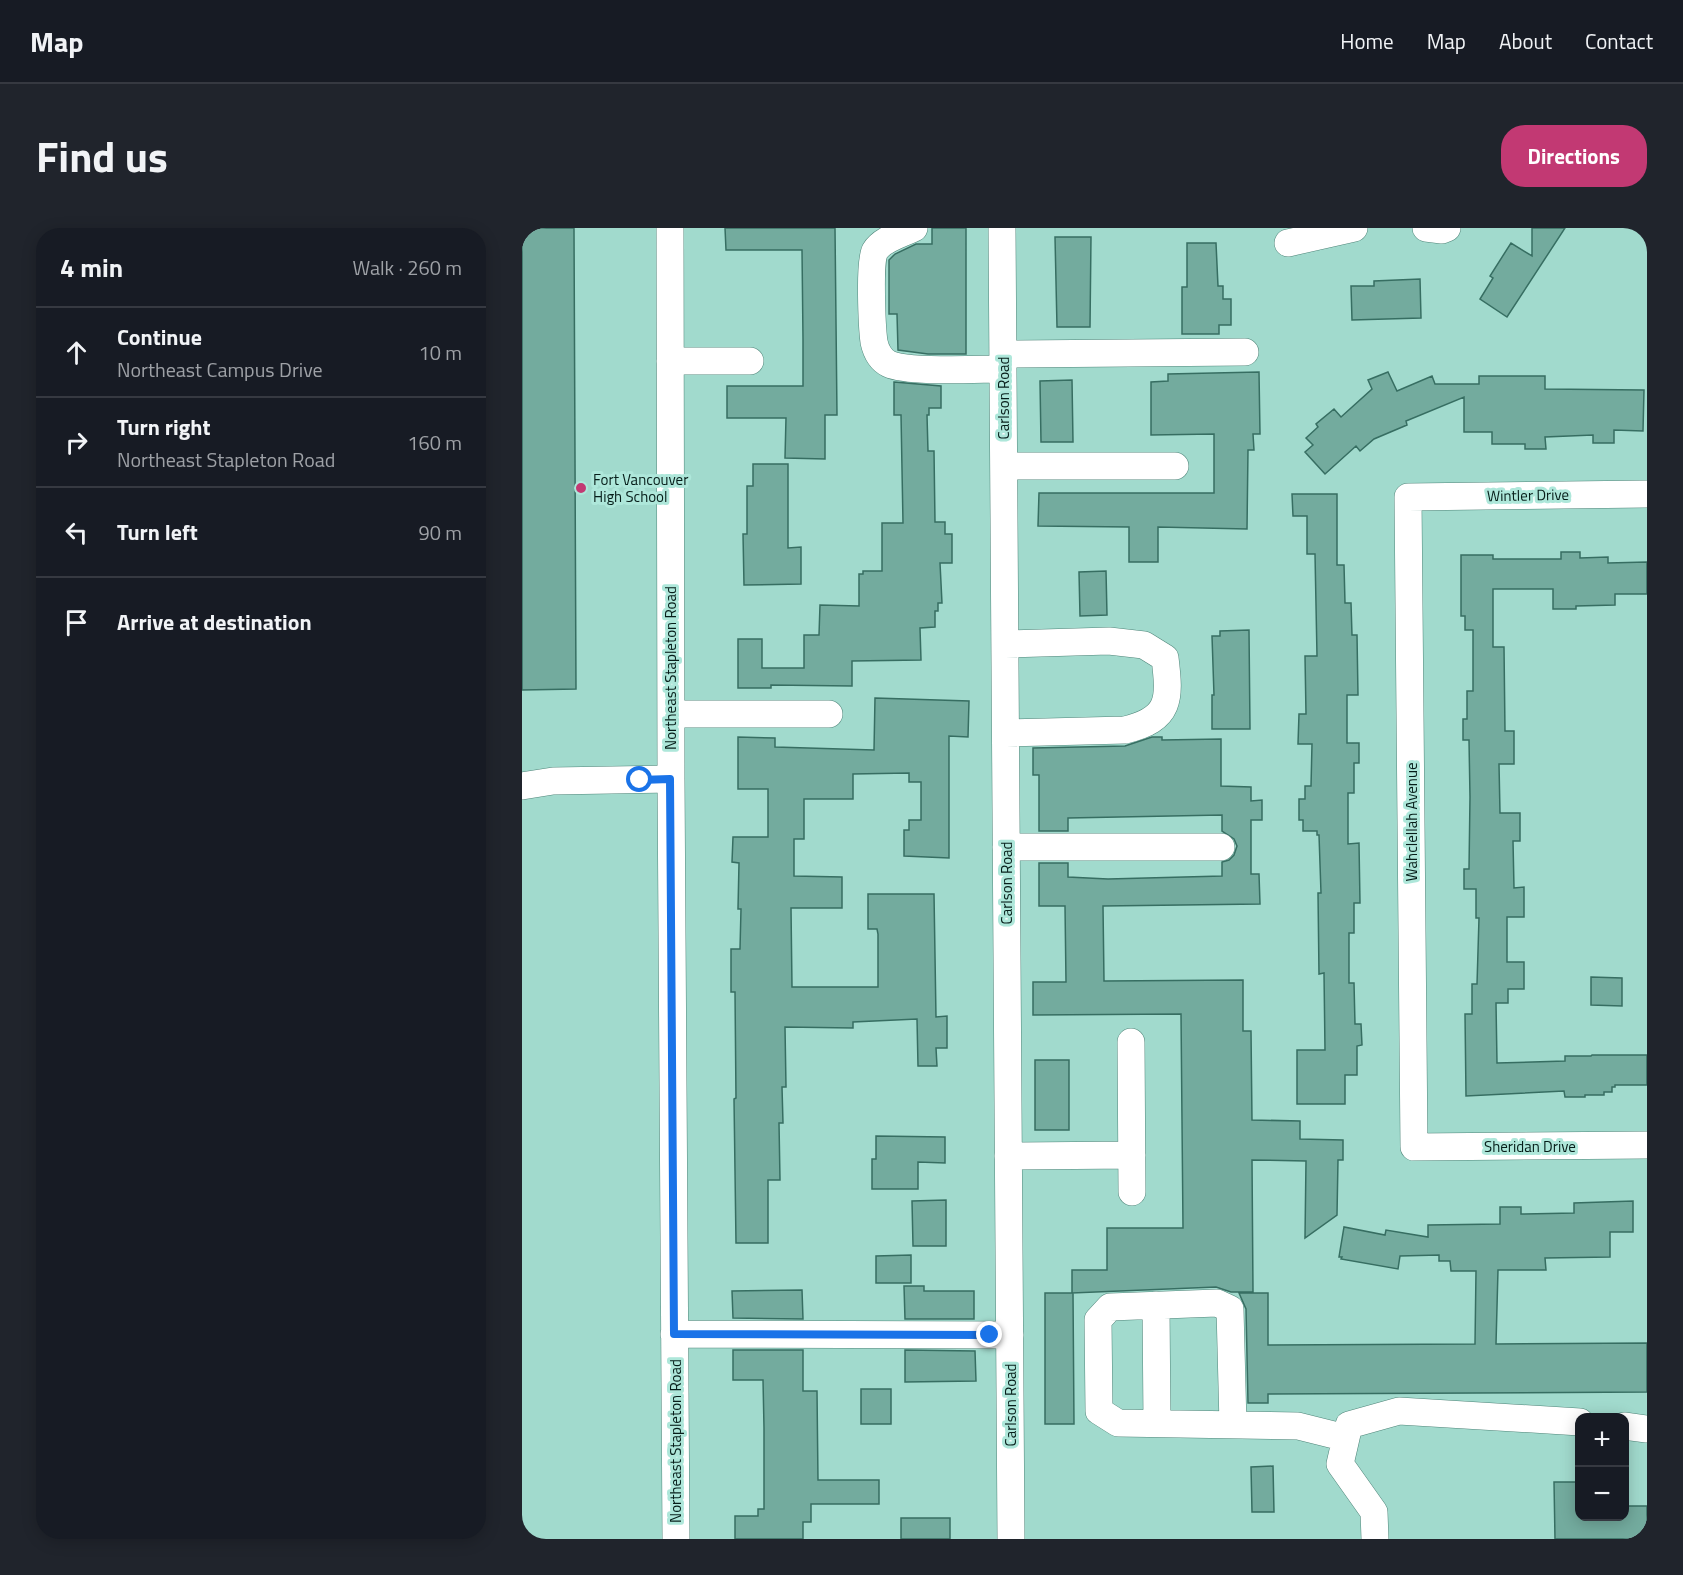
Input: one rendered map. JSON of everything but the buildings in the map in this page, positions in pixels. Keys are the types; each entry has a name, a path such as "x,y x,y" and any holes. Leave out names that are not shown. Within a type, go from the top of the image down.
{"street":[{"name":"Northeast Stapleton Road","path":"670,228 670,779 676,1539"},
{"path":"914,228 881,244 874,252 872,270 874,343 880,356 887,363 905,368 1003,361 1245,352"},
{"name":"Carlson Road","path":"1002,228 1011,1539"},
{"path":"1288,243 1354,228"},
{"path":"1426,228 1442,230 1447,228"},
{"path":"670,361 750,361"},
{"path":"1004,466 1174,466"},
{"name":"Wintler Drive","path":"1408,497 1647,494"},
{"name":"Wahclellah Avenue","path":"1408,497 1414,1146"},
{"path":"1005,644 1109,641 1144,645 1165,658 1168,683 1168,697 1160,714 1142,726 1125,730 1006,734"},
{"path":"670,714 830,714"},
{"path":"522,786 553,781 670,779"},
{"path":"1006,847 1221,847"},
{"path":"1131,1042 1132,1192"},
{"name":"Sheridan Drive","path":"1414,1146 1647,1145"},
{"path":"1008,1156 1132,1155"},
{"path":"1233,1425 1230,1309 1217,1303 1110,1307 1098,1320 1099,1411 1118,1423 1157,1424 1298,1426 1346,1438"},
{"path":"1156,1305 1157,1424"},
{"path":"674,1334 1010,1335"},
{"path":"1375,1539 1374,1512 1340,1464 1349,1425 1399,1411 1575,1422"},
{"path":"1629,1427 1647,1429"}],"place":[{"name":"Fort Vancouver High School","path":"581,488"}],"route":[{"path":"640,780 670,779 674,1334 990,1335"}]}
